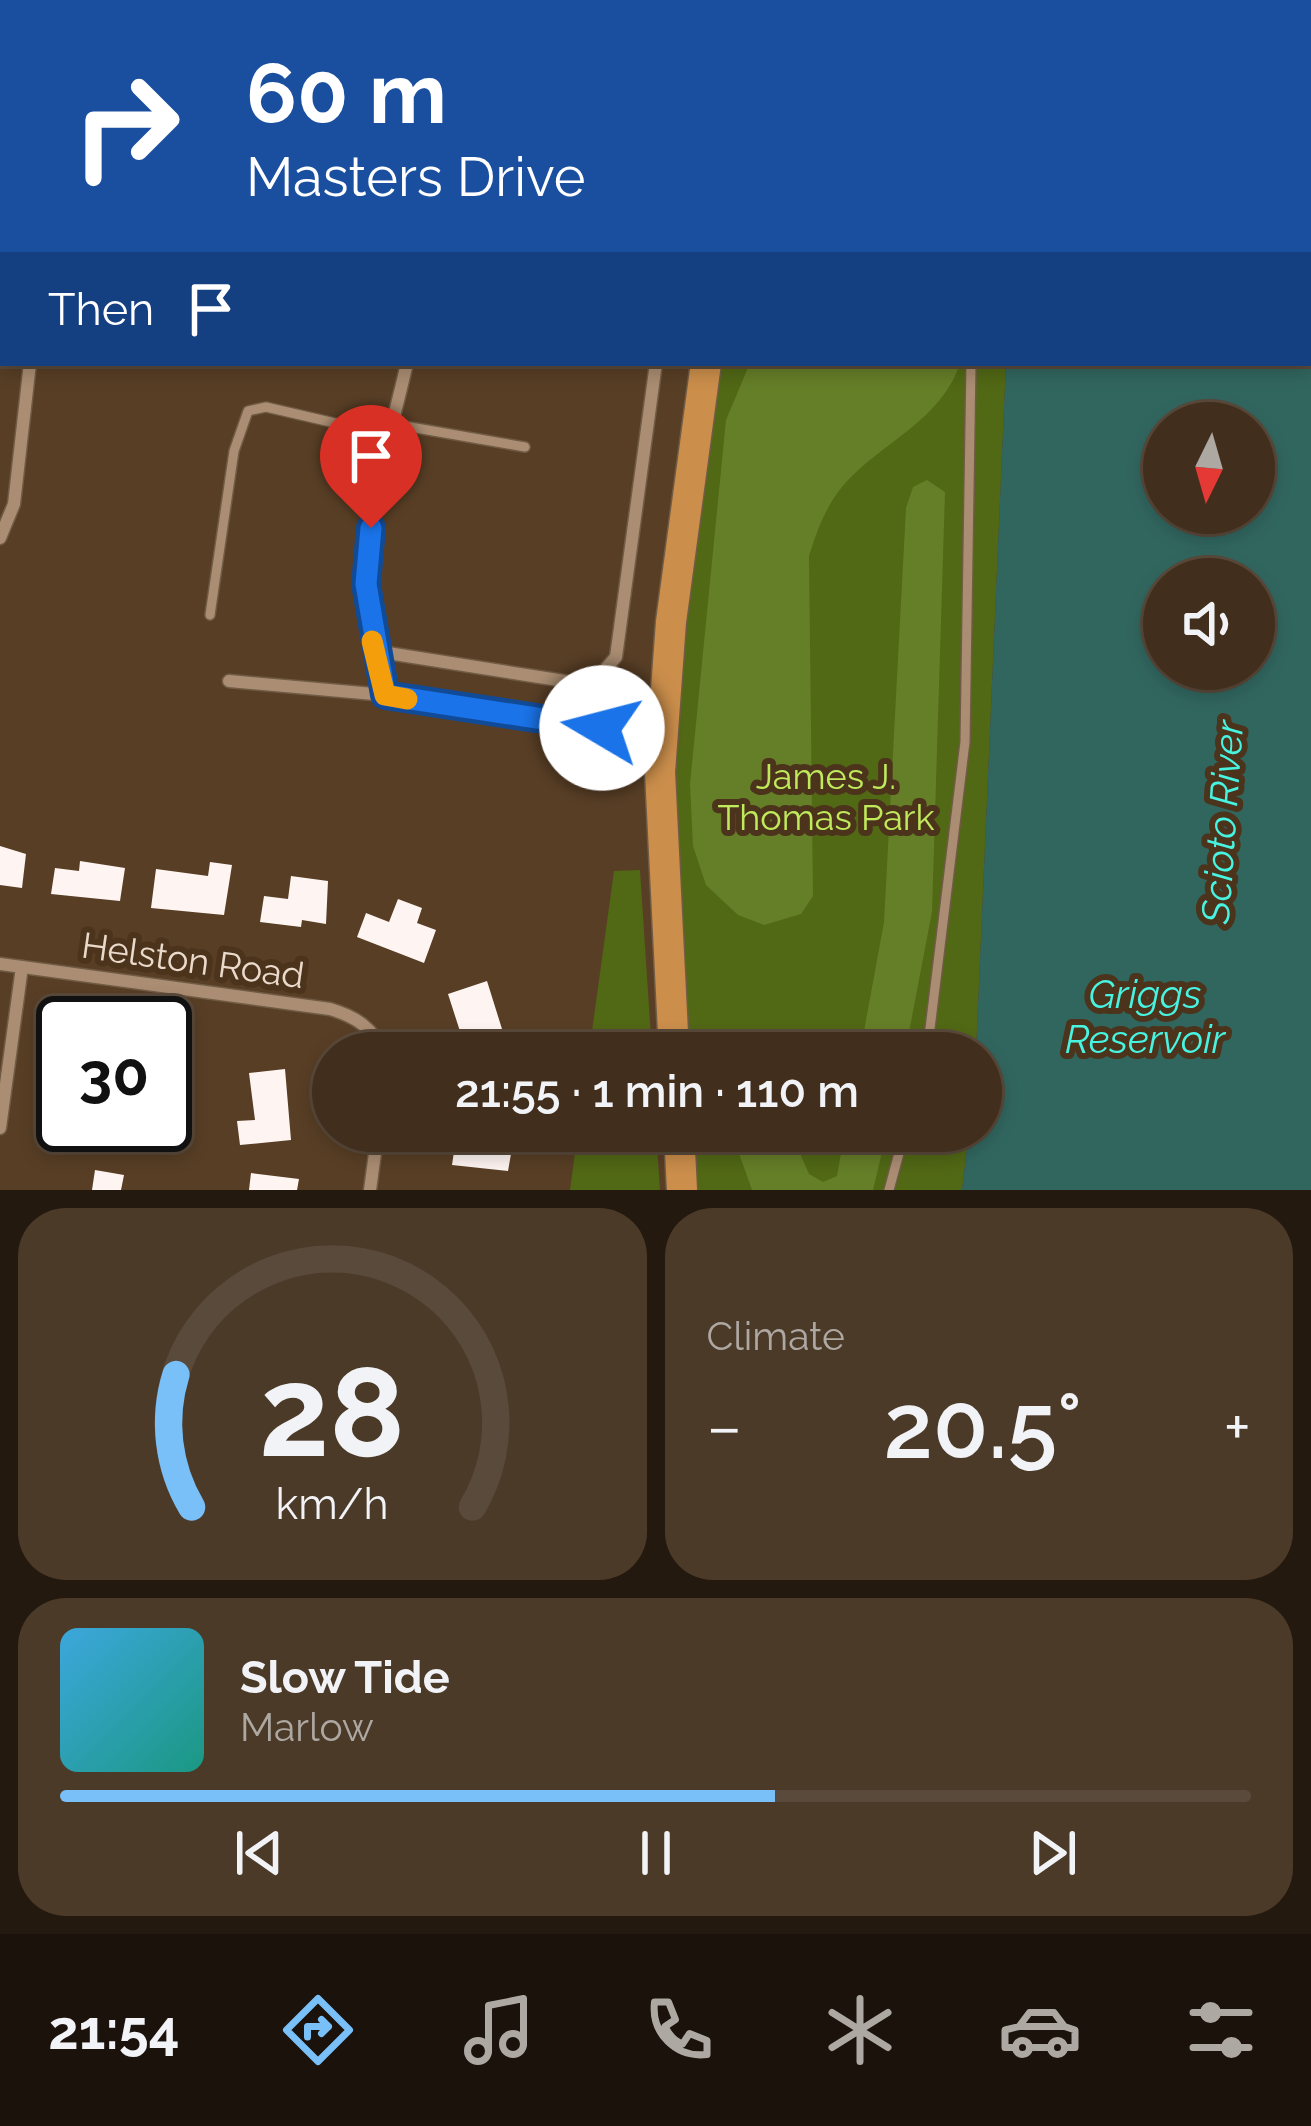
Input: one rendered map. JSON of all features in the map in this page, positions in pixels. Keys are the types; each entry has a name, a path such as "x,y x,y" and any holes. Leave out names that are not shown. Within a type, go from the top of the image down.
{"main road":[{"path":"673,1032 660,772 671,622 706,366"},
{"path":"680,1152 682,1190"}],"street":[{"path":"0,538 14,505 31,366"},
{"path":"385,695 373,644 368,565 405,366"},
{"path":"373,644 524,678 577,683 601,675 616,657 656,366"},
{"path":"229,681 385,695 602,728"},
{"name":"Helston Road","path":"0,964 330,1009 353,1016 374,1032"},
{"path":"0,1128 22,967"},
{"path":"370,1190 375,1152"}],"lane":[{"path":"930,1032 965,742 970,366"},
{"path":"210,615 234,451 248,411 266,406 392,430 525,447"},
{"path":"889,1190 899,1152"}],"green space":[{"name":"James J. Thomas Park","path":"706,366 1006,366 977,1032 673,1032 662,789"},
{"path":"749,366 959,366 939,401 842,487 815,538 809,556 813,896 801,914 764,925 738,915 706,885 693,846 690,784 726,420"},
{"path":"927,480 945,492 932,912 909,1032 864,1032 884,922 906,508 913,487"},
{"path":"640,870 651,1032 592,1032 614,871"},
{"path":"575,1152 657,1152 660,1190 570,1190"},
{"path":"680,1152 967,1152 962,1190 682,1190"},
{"path":"738,1152 799,1152 809,1174 823,1182 837,1176 841,1152 882,1152 873,1190 752,1190"}],"water":[{"name":"Griggs Reservoir","path":"1006,366 1311,366 1311,1190 962,1190 967,1152 1002,1152 1002,1032 977,1032"}],"building":[{"path":"0,846 26,854 22,888 0,885"},
{"path":"80,861 125,868 120,901 51,894 55,868 79,871"},
{"path":"210,862 232,865 224,915 151,908 156,869 208,876"},
{"path":"291,876 328,881 326,924 302,920 301,927 260,922 264,896 288,899"},
{"path":"398,899 422,908 417,923 436,930 424,963 357,937 366,913 389,922"},
{"path":"487,981 503,1032 460,1032 448,994"},
{"path":"285,1069 291,1140 240,1145 237,1121 255,1120 249,1073"},
{"path":"454,1152 511,1154 508,1171 452,1165"},
{"path":"95,1170 124,1175 121,1190 92,1190"},
{"path":"251,1173 299,1179 297,1190 249,1190"}],"slow traffic":[{"path":"372,641 385,695 407,699"}],"route":[{"path":"371,528 366,584 371,638 385,695 602,728"}],"water label":[{"name":"Scioto River","path":"1222,822"}]}
